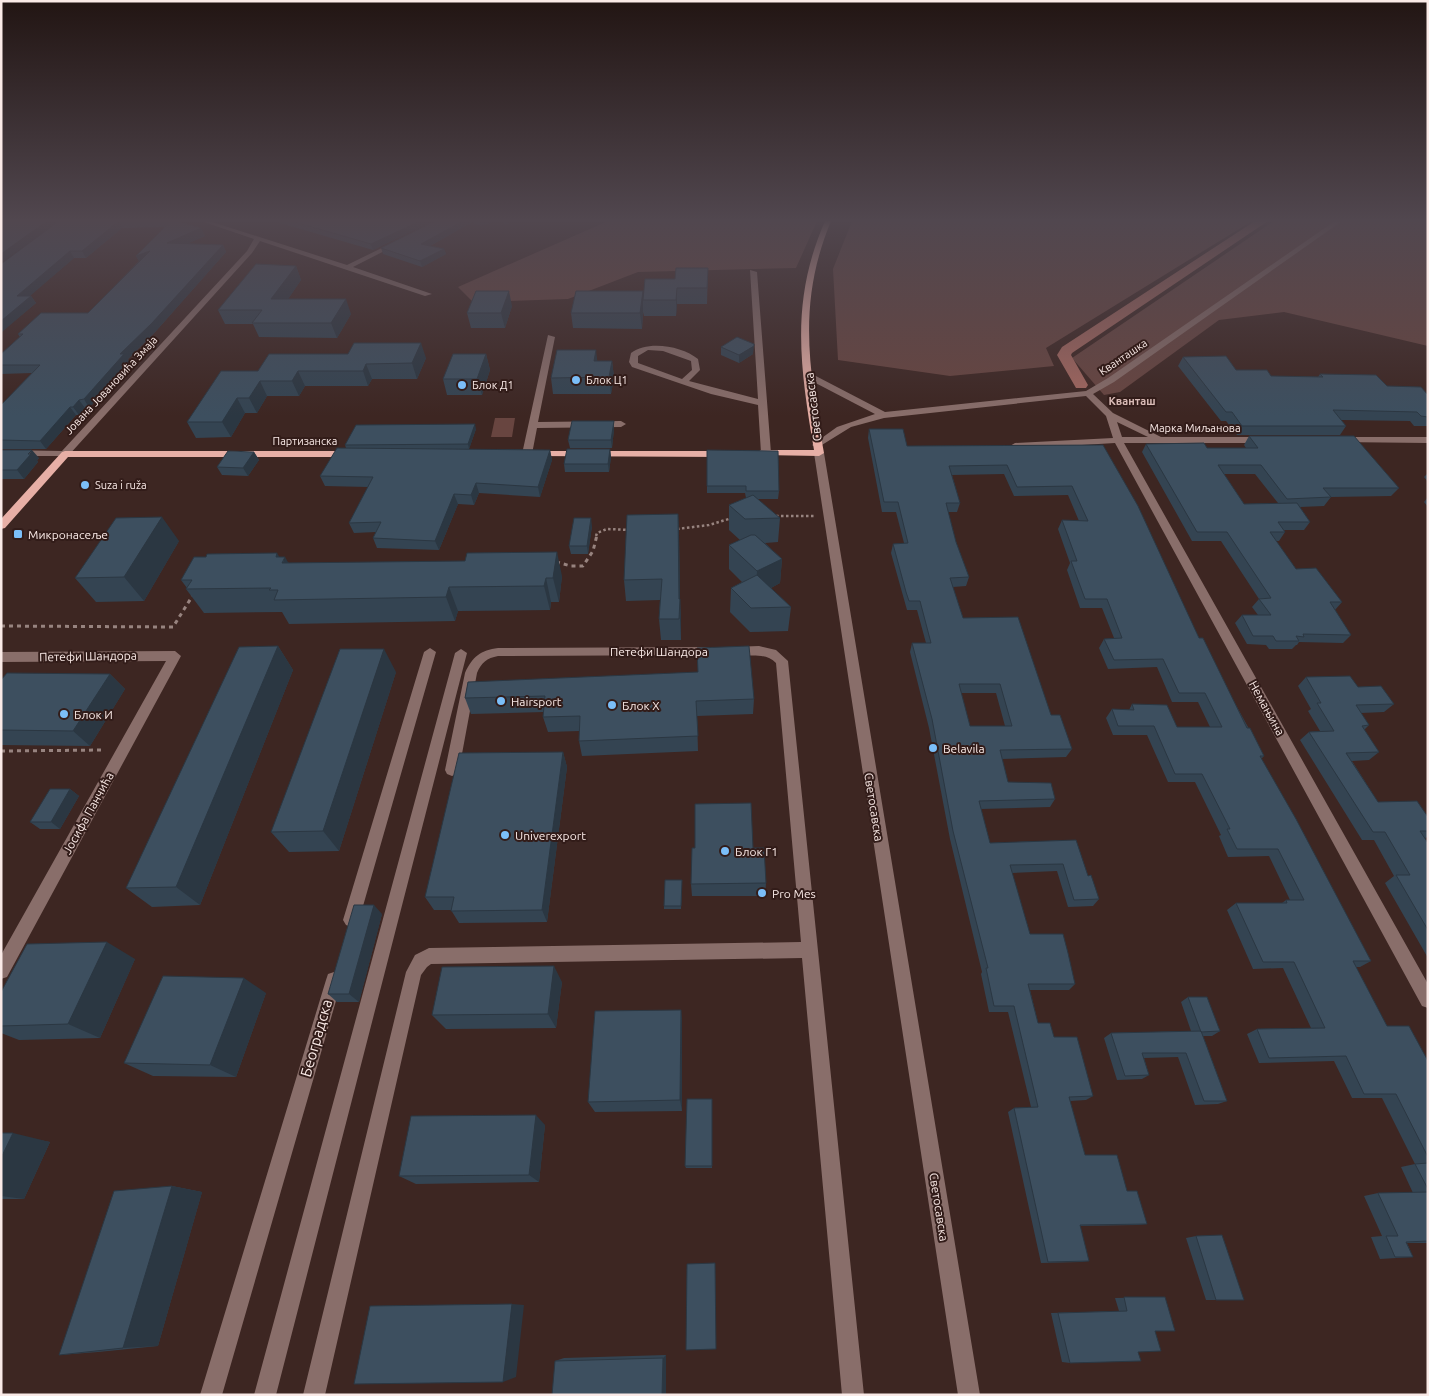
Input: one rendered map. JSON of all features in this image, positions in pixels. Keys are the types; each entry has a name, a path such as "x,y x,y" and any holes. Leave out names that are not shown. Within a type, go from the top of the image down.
{"main road":[{"name":"Светосавска","path":"807,286 805,305 809,376 818,449"},
{"path":"523,454 766,454 818,449"},
{"name":"Партизанска","path":"65,454 359,454"},
{"name":"Јована Јовановића Змаја","path":"1,526 65,454"}],"street":[{"name":"Јована Јовановића Змаја","path":"65,454 219,286"},
{"path":"406,286 428,294"},
{"path":"754,286 766,454"},
{"name":"Кванташка","path":"818,449 834,431 858,421 884,415 1088,394 1246,286"},
{"path":"523,454 533,425 551,337"},
{"path":"683,382 695,372 697,365 694,359 653,346 643,348 634,356 633,362 635,364 683,382 725,396 763,402"},
{"path":"809,376 884,415"},
{"name":"Немањина","path":"1088,394 1110,415 1159,439"},
{"name":"Немањина","path":"1110,415 1118,440 1428,1000"},
{"path":"533,425 621,424"},
{"name":"Марка Миљанова","path":"1001,447 1118,440 1269,440"},
{"path":"1328,440 1428,440"},
{"name":"Светосавска","path":"818,449 969,1395"},
{"name":"Партизанска","path":"1,453 65,454"},
{"name":"Петефи Шандора","path":"452,770 470,673 476,661 486,653 768,651 777,654 782,661 784,670 810,950"},
{"path":"346,938 430,652"},
{"path":"265,1395 461,653"},
{"name":"Петефи Шандора","path":"1,657 175,656"},
{"name":"Јосифа Панчића","path":"1,971 175,656"},
{"path":"314,1395 414,972 424,958 429,956 740,950 810,950 853,1395"},
{"name":"Београдска","path":"211,1395 338,966"}],"path":[{"path":"771,516 828,516"},
{"path":"675,529 709,525 736,517"},
{"path":"554,562 572,566 583,566 593,552 597,534 607,529 637,530"},
{"path":"1,626 173,627 194,594"},
{"path":"1,751 105,750 101,758"}],"shaded area":[{"path":"601,286 568,299 473,302 458,287"},
{"path":"834,286 1146,286 1046,348 1054,366 950,376 838,360"},
{"path":"1178,286 1428,286 1428,346 1284,312 1219,320 1120,392 1104,395 1072,358"},
{"path":"495,418 515,418 512,437 491,437"}],"building":[{"path":"1,286 29,286 17,296 31,296 1,321"},
{"path":"115,286 186,286 120,354 124,354 84,399 79,400 73,407 70,407 40,441 1,440 1,404 40,365 1,365 1,354 23,334 18,334 41,313 88,313"},
{"path":"238,286 281,286 271,299 346,299 331,323 252,323 262,310 218,310"},
{"path":"644,286 707,286 707,288 677,288 676,300 643,300"},
{"path":"476,291 509,291 501,313 467,313"},
{"path":"576,291 643,291 640,313 571,313"},
{"path":"737,337 754,344 754,346 739,355 721,347"},
{"path":"354,343 421,343 412,363 366,364 363,371 298,371 292,381 260,381 249,398 237,398 222,422 187,422 221,371 258,371 269,354 348,354"},
{"path":"557,350 596,350 594,361 612,361 609,377 551,378"},
{"path":"453,354 486,354 477,379 443,379"},
{"path":"1226,356 1236,370 1267,370 1271,376 1323,377 1320,374 1376,375 1387,386 1421,387 1428,395 1428,417 1421,416 1417,412 1333,410 1346,426 1242,426 1232,412 1226,412 1183,357"},
{"path":"572,421 614,421 611,440 568,440"},
{"path":"475,424 468,444 345,445 356,425"},
{"path":"869,429 903,429 907,446 1103,445 1138,506 1199,638 1203,638 1247,728 1250,728 1264,756 1260,756 1296,819 1371,961 1353,961 1387,1026 1409,1026 1428,1061 1428,1157 1396,1094 1364,1094 1346,1056 1269,1058 1257,1029 1325,1028 1294,962 1263,962 1236,903 1287,903 1286,900 1304,900 1278,849 1237,849 1227,829 1230,829 1202,774 1175,774 1154,726 1118,726 1112,709 1134,710 1132,704 1167,705 1177,727 1222,727 1205,693 1179,693 1163,659 1114,660 1104,639 1122,638 1107,599 1085,599 1071,561 1077,561 1062,520 1088,521 1072,486 1017,487 1007,465 949,466 960,503 946,503 956,542 969,577 950,578 963,618 1018,617 1051,715 1060,715 1072,749 1000,750 1008,782 1051,783 1055,799 979,801 990,843 1076,840 1088,876 1091,875 1099,899 1074,900 1063,864 1010,865 1030,934 1063,934 1068,953 1075,984 1028,984 1038,1023 1050,1023 1054,1037 1077,1037 1093,1096 1069,1097 1085,1155 1117,1155 1127,1191 1137,1191 1147,1224 1080,1225 1089,1261 1048,1262 1014,1108 1038,1107 1014,1006 994,1006 986,968 988,968 953,831 932,719 912,643 931,643 920,601 909,601 893,544 908,543 898,502 884,502","holes":["959,684 1000,684 1012,726 970,726"]},
{"path":"1249,436 1354,436 1399,488 1323,488 1331,497 1287,499 1261,465 1218,465 1244,504 1297,503 1310,522 1278,522 1285,532 1270,532 1296,569 1316,568 1342,602 1330,602 1351,635 1303,634 1304,637 1296,636 1299,641 1276,641 1273,636 1253,636 1242,615 1271,615 1259,599 1271,598 1227,532 1197,532 1146,444 1204,443 1207,448 1258,448"},
{"path":"337,448 550,450 538,487 476,483 471,495 454,494 435,541 373,538 381,522 349,523 373,477 320,476"},
{"path":"567,449 610,449 608,464 564,464"},
{"path":"1,450 32,450 28,454 31,454 17,470 1,470"},
{"path":"707,450 778,451 779,491 746,491 746,486 707,486"},
{"path":"228,451 254,452 243,468 217,467"},
{"path":"753,495 780,518 745,519 729,505"},
{"path":"678,514 679,619 659,619 662,579 624,580 627,515"},
{"path":"162,517 124,577 75,578 116,518"},
{"path":"574,518 591,518 587,546 569,546"},
{"path":"755,535 782,559 757,571 729,545"},
{"path":"557,552 553,578 546,578 544,586 449,587 446,597 274,600 278,590 269,590 271,588 186,589 192,580 181,580 194,557 206,557 207,554 277,553 276,557 285,557 282,563 465,561 467,553"},
{"path":"757,575 791,607 751,608 731,588"},
{"path":"278,646 176,887 126,888 239,647"},
{"path":"749,646 754,699 696,701 698,736 579,741 580,716 543,717 545,696 465,698 468,682 698,672 697,648"},
{"path":"340,649 384,649 323,831 271,832"},
{"path":"7,673 110,674 73,731 1,730 1,680"},
{"path":"1350,676 1358,687 1381,686 1394,704 1356,705 1369,725 1362,726 1379,752 1346,753 1378,802 1417,801 1428,817 1428,831 1420,831 1428,843 1428,930 1396,875 1410,875 1385,832 1373,832 1309,732 1334,731 1317,703 1321,703 1306,677"},
{"name":"Univerexport","path":"563,752 542,910 451,911 454,897 425,897 459,753"},
{"path":"50,789 70,789 51,822 30,822"},
{"name":"Блок Г1","path":"751,803 753,848 764,848 766,883 691,884 692,848 695,848 695,804"},
{"path":"665,880 682,880 681,906 664,906"},
{"path":"354,905 374,905 349,994 328,994"},
{"path":"107,942 68,1024 1,1026 1,992 27,944"},
{"path":"554,966 548,1014 432,1015 442,967"},
{"path":"163,976 244,978 210,1065 124,1063"},
{"path":"1188,997 1207,997 1220,1031 1201,1032"},
{"path":"681,1010 680,1100 588,1102 595,1011"},
{"path":"1201,1031 1227,1101 1204,1101 1186,1053 1142,1053 1149,1075 1125,1076 1111,1033"},
{"path":"687,1099 712,1099 712,1166 685,1166"},
{"path":"536,1115 529,1175 399,1176 411,1116"},
{"path":"1,1133 13,1133 1,1158"},
{"path":"1428,1163 1428,1189 1415,1164"},
{"path":"172,1186 123,1348 59,1355 114,1191"},
{"path":"1428,1192 1428,1241 1406,1242 1413,1257 1395,1257 1386,1236 1398,1236 1378,1193"},
{"path":"1222,1235 1244,1300 1216,1300 1196,1236"},
{"path":"715,1263 716,1349 686,1350 687,1264"},
{"path":"1124,1297 1165,1297 1175,1331 1155,1331 1161,1351 1138,1352 1141,1361 1070,1363 1058,1313 1127,1311"},
{"path":"512,1304 503,1382 354,1384 370,1306"},
{"path":"663,1358 662,1395 552,1395 555,1361"}],"waterway":[{"path":"1081,385 1064,355 1067,350 1164,286"}],"place":[{"name":"Блок Ц1","path":"576,380"},
{"name":"Блок Д1","path":"462,385"},
{"name":"Suza i ruža","path":"85,485"},
{"name":"Микронасеље","path":"18,534"},
{"name":"Hairsport","path":"501,701"},
{"name":"Блок Х","path":"612,705"},
{"name":"Блок И","path":"64,714"},
{"name":"Belavila","path":"933,748"},
{"name":"Univerexport","path":"505,835"},
{"name":"Блок Г1","path":"725,851"},
{"name":"Pro Mes","path":"762,893"}],"district":[{"name":"Кванташ","path":"1132,401"}]}
